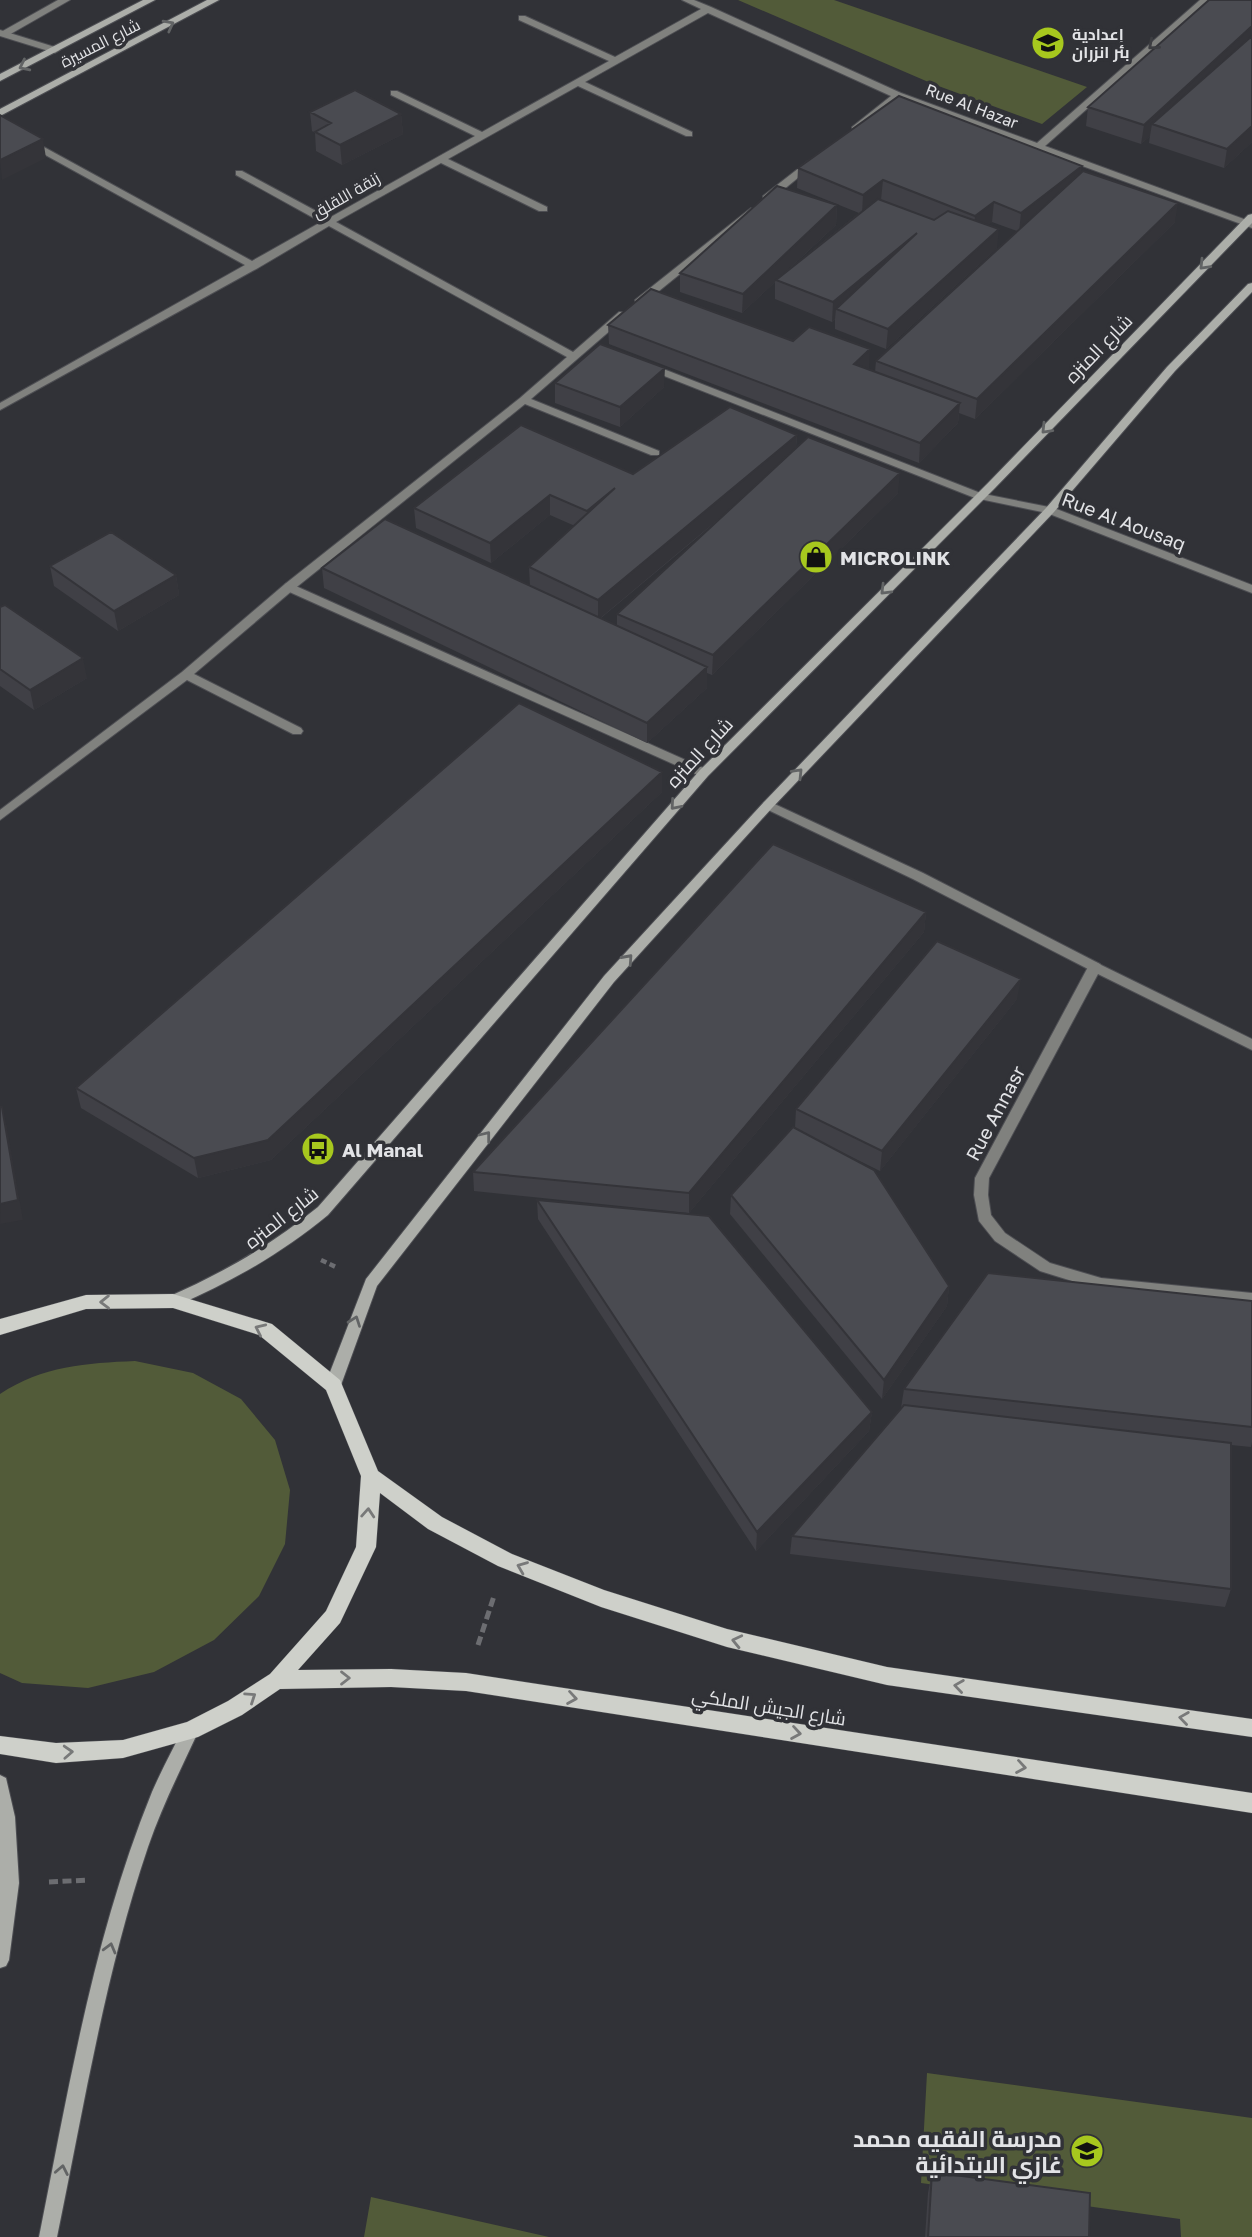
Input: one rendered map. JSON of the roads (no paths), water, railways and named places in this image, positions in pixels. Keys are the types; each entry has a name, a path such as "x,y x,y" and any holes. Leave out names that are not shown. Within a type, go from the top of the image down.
{"main road":[{"path":"0,1327 86,1302 173,1301 265,1329 333,1385 371,1476 366,1547 333,1617 277,1680 235,1707 191,1730 123,1749 56,1753 0,1745"},
{"path":"371,1476 435,1523 505,1560 601,1598 727,1638 887,1676 1252,1728"},
{"name":"شارع الجيش الملكي","path":"277,1680 391,1678 466,1682 1252,1803"}],"street":[{"path":"2,34 65,0"},
{"name":"شارع المسيرة","path":"0,78 149,0"},
{"name":"شارع المسيرة","path":"0,113 214,0"},
{"name":"Rue Al Hazar","path":"687,0 898,95 1038,148 1250,222"},
{"path":"1038,148 1205,0"},
{"name":"زنقة اللقلق","path":"0,407 708,9"},
{"path":"522,18 614,60"},
{"path":"2,34 55,50"},
{"path":"578,82 690,134"},
{"path":"394,93 480,135"},
{"path":"844,137 898,95"},
{"path":"0,126 254,266"},
{"path":"0,816 186,675 289,587 524,400 588,342 822,154"},
{"path":"440,159 543,209"},
{"path":"239,173 573,356"},
{"name":"شارع المنزه","path":"173,1301 228,1278 285,1243 323,1211 704,773 1250,222"},
{"path":"333,1385 371,1283 609,979 768,805 1050,510 1171,369 1252,286"},
{"path":"588,342 601,348"},
{"name":"Rue Al Aousaq","path":"640,363 979,496 1050,510 1252,589"},
{"path":"524,400 655,453"},
{"path":"289,587 704,773"},
{"path":"186,675 297,731"},
{"path":"768,805 918,876 1252,1045"},
{"name":"Rue Annasr","path":"1095,967 990,1159 982,1178 981,1195 985,1217 1000,1237 1020,1252 1045,1267 1071,1277 1101,1284 1252,1299"},
{"path":"48,2237 98,1993 130,1879 161,1792 191,1730"},
{"path":"0,1783 6,1817 10,1883 0,1960"}],"place":[{"name":"إعدادية بئر انزران","path":"1048,43"},
{"name":"MICROLINK","path":"816,557"},
{"name":"Al Manal","path":"318,1149"},
{"name":"مدرسة الفقيه محمد غازي الابتدائية","path":"1087,2151"}]}
